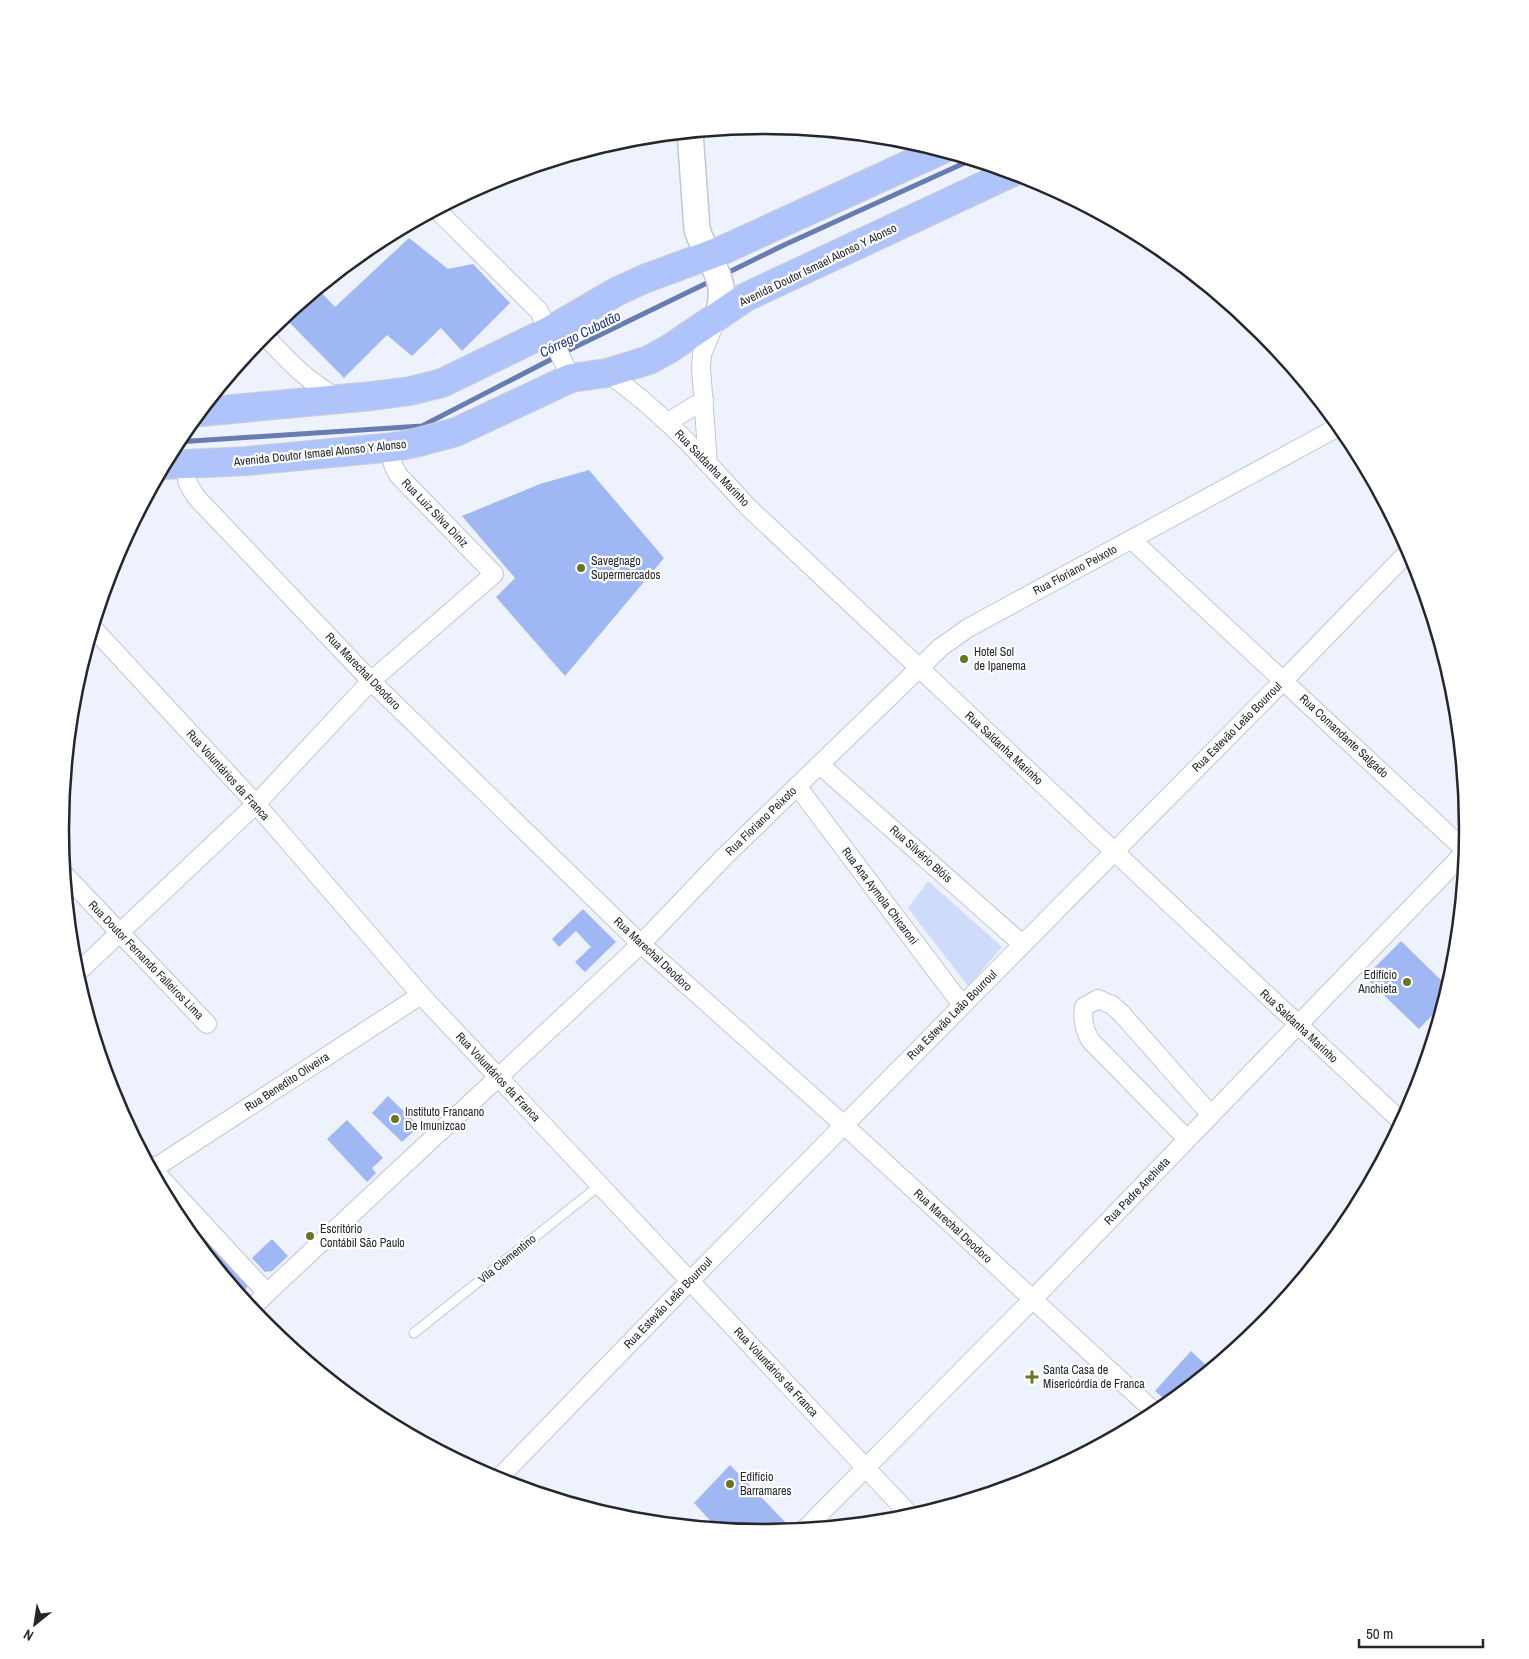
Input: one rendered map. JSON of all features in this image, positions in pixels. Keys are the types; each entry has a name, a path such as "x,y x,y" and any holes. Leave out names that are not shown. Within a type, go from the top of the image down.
{"main road":[{"path":"690,138 697,229 722,286 720,307"},
{"path":"209,411 410,391 442,383 552,337 616,292 644,279 711,262 932,154"},
{"name":"Avenida Doutor Ismael Alonso Y Alonso","path":"175,465 247,461 394,446 419,442 456,432 568,373 607,373 649,360 669,349 720,307 746,297 1003,177"}],"street":[{"path":"441,215 539,311 568,373"},
{"path":"708,464 702,354 720,307"},
{"path":"270,341 301,374 320,388 341,399"},
{"name":"Rua Saldanha Marinho","path":"607,373 630,389 668,422 748,507 1397,1117"},
{"path":"668,422 704,400"},
{"name":"Rua Floriano Peixoto","path":"256,1304 641,944 724,857 941,647 968,628 1333,430"},
{"name":"Rua Luiz Silva Diniz","path":"371,681 494,574 394,469 391,461 394,446"},
{"name":"Rua Marechal Deodoro","path":"175,465 186,476 189,487 197,498 371,681 641,944 844,1125 1151,1408"},
{"name":"Rua Comandante Salgado","path":"1132,540 1460,845"},
{"name":"Rua Estevão Leão Bourroul","path":"503,1474 690,1281 1404,556"},
{"name":"Rua Voluntários da Franca","path":"97,633 256,804 422,995 906,1511"},
{"path":"83,968 256,804 371,681"},
{"name":"Rua Silvério Blóis","path":"820,765 1022,944"},
{"name":"Rua Ana Aymola Chicaroni","path":"797,786 962,1005"},
{"name":"Rua Padre Anchieta","path":"810,1524 1032,1299 1459,858"},
{"name":"Rua Doutor Fernando Falleiros Lima","path":"71,881 207,1024"},
{"name":"Rua Benedito Oliveira","path":"155,1164 422,995"},
{"path":"1187,1139 1090,1040 1082,1019 1084,1007 1098,999 1112,1004 1211,1115"},
{"path":"166,1183 267,1293"}],"lane":[{"name":"Vila Clementino","path":"414,1333 600,1184"}],"shaded area":[{"path":"928,881 1002,947 968,986 908,908"}],"building":[{"path":"409,238 448,269 473,264 510,303 462,351 441,328 412,356 387,335 344,378 289,322 322,293 335,307"},
{"name":"Savegnago Supermercados","path":"589,470 664,558 565,676 496,597 515,578 462,516 540,484"},
{"path":"583,909 616,942 585,972 575,962 591,947 576,931 559,947 552,939"},
{"name":"Edifício Anchieta","path":"1401,941 1443,982 1437,1010 1419,1029 1365,977"},
{"name":"Instituto Francano De Imunizcao","path":"388,1096 419,1126 402,1142 372,1113"},
{"path":"347,1120 383,1158 372,1168 376,1173 367,1182 327,1139"},
{"path":"272,1239 288,1256 272,1271 265,1272 252,1258"},
{"path":"210,1240 249,1285 244,1291 213,1253 206,1244"},
{"path":"1191,1351 1207,1366 1164,1399 1155,1391"},
{"name":"Edifício Barramares","path":"730,1465 788,1524 713,1523 694,1503"}],"waterway":[{"name":"Córrego Cubatão","path":"723,275 784,245 964,163"},
{"name":"Córrego Cubatão","path":"187,441 422,426 573,348 711,281"}],"place":[{"name":"Savegnago Supermercados","path":"581,568"},
{"name":"Hotel Sol de Ipanema","path":"964,659"},
{"name":"Edifício Anchieta","path":"1407,982"},
{"name":"Instituto Francano De Imunizcao","path":"395,1119"},
{"name":"Escritório Contábil São Paulo","path":"310,1236"},
{"name":"Santa Casa de Misericórdia de Franca","path":"1032,1377"},
{"name":"Edifício Barramares","path":"730,1484"}]}
